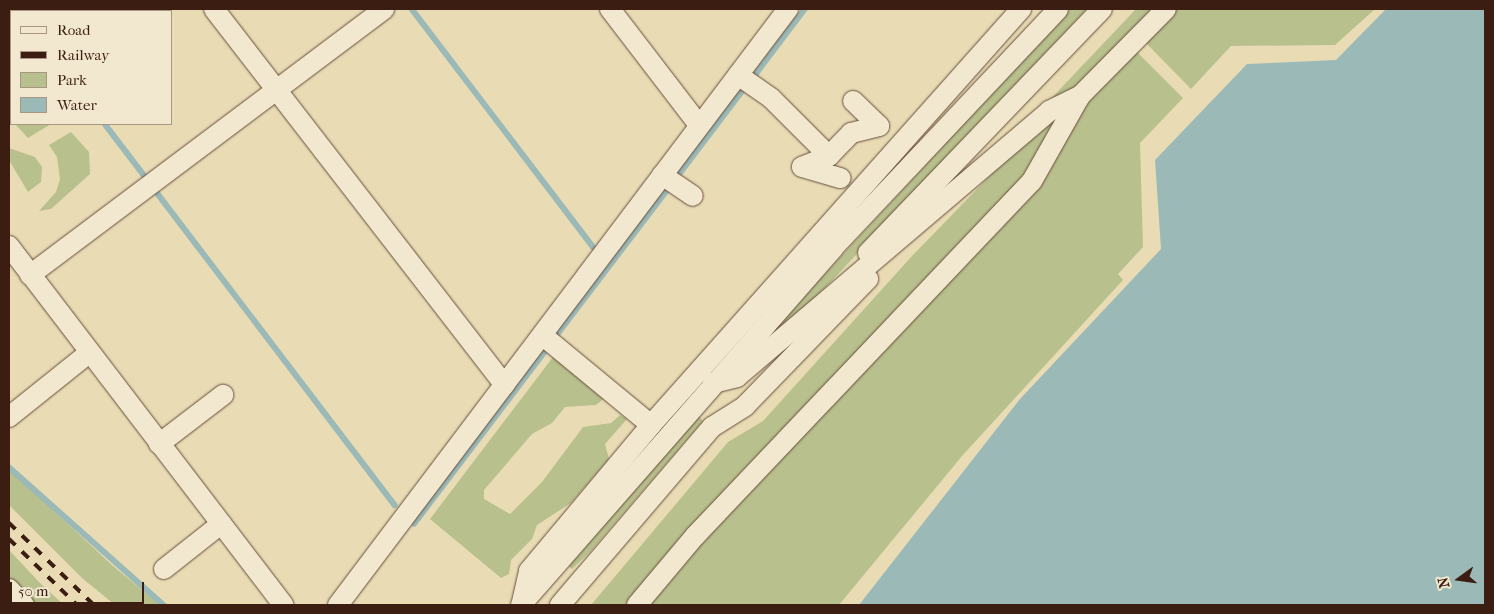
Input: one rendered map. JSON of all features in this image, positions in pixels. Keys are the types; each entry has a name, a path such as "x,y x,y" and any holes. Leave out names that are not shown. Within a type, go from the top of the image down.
{"street":[{"path":"214,9 505,385"},
{"path":"30,275 384,9"},
{"path":"610,9 699,125"},
{"path":"338,605 788,9"},
{"path":"521,605 529,570 651,425 1021,9"},
{"path":"521,605 713,383 1058,9"},
{"path":"818,305 1102,9"},
{"path":"637,605 695,536 1032,181 1080,96 1166,9"},
{"path":"738,75 771,98 829,156"},
{"path":"713,383 737,377 818,305 920,225 1049,110 1080,96"},
{"path":"840,178 802,167 829,156 851,133 879,126 852,101"},
{"path":"662,175 693,196"},
{"path":"560,605 712,427 745,406 920,225"},
{"path":"9,246 283,605"},
{"path":"542,335 651,425"},
{"path":"9,417 89,353"},
{"path":"159,444 223,395"},
{"path":"164,569 220,524"},
{"path":"9,590 24,605"}],"green space":[{"path":"1070,9 1087,9 810,304 745,360"},
{"path":"1136,9 1158,9 1077,88 1042,108"},
{"path":"1174,9 1375,9 1335,45 1231,46 1191,89 1145,42"},
{"path":"1137,52 1183,98 1140,143 1143,247 1118,274 1123,280 962,456 839,605 641,605 1035,185 1064,144 1087,100"},
{"path":"1057,117 1028,178 692,529 627,605 591,605 728,442 763,421 912,256 1009,156"},
{"path":"16,125 49,125 28,138"},
{"path":"71,132 89,152 90,174 51,209 39,211 56,192 60,179 57,157 49,145"},
{"path":"9,148 35,157 42,167 41,182 28,192 9,160"},
{"path":"556,353 606,397 596,405 565,407 552,423 532,434 484,490 484,499 510,514 542,482 583,427 611,423 620,415 627,419 605,444 609,459 571,503 537,525 532,539 511,560 509,574 501,578 430,519"},
{"path":"698,415 703,421 589,553 572,569 567,565"},
{"path":"9,469 113,566 160,605 115,605 82,578 9,505"},
{"path":"9,550 64,605 32,605 9,581"}],"water":[{"path":"1386,9 1485,9 1485,605 859,605 1020,399 1161,249 1155,160 1247,64 1336,60"}],"waterway":[{"path":"412,9 593,247"},
{"path":"755,75 805,9"},
{"path":"677,177 743,90"},
{"path":"106,125 147,179"},
{"path":"556,336 668,189"},
{"path":"158,194 395,505"},
{"path":"414,524 547,349"},
{"path":"9,467 164,605"}],"railway":[{"path":"9,523 94,605"},
{"path":"9,539 77,605"}]}
